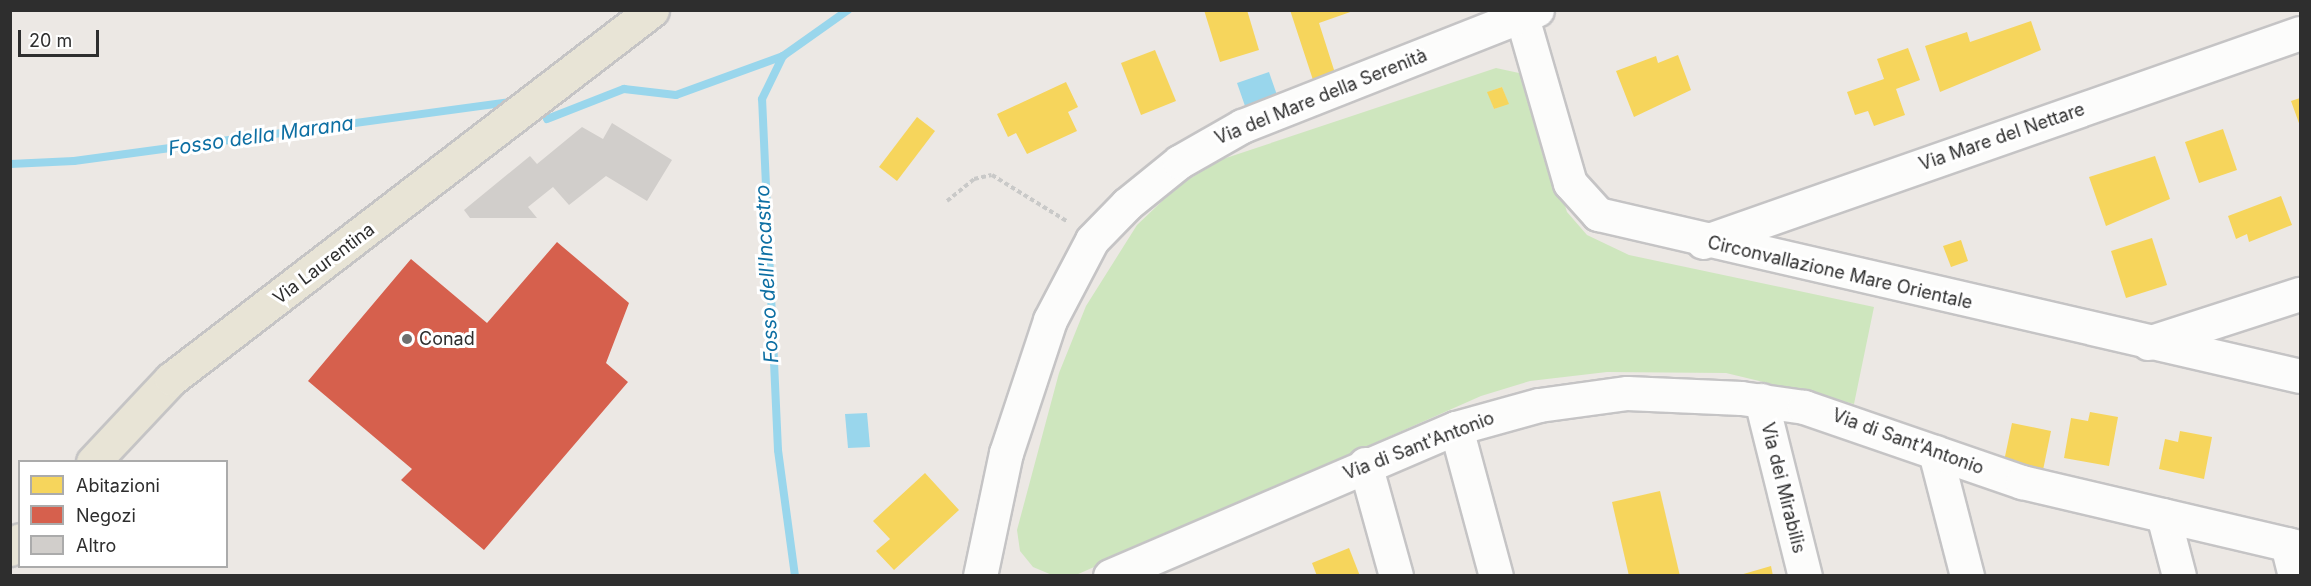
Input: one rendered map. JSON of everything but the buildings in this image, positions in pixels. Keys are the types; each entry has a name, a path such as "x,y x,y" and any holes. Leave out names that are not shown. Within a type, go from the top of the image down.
{"main road":[{"name":"Via Laurentina","path":"95,460 171,379 652,10"}],"street":[{"name":"Via del Mare della Serenità","path":"980,576 1006,453 1035,360 1068,282 1092,240 1153,180 1216,140 1526,12"},
{"name":"Circonvallazione Mare Orientale","path":"1526,12 1576,194 1598,214 1617,222 1703,242 2301,376"},
{"name":"Via Mare del Nettare","path":"1703,242 2301,33"},
{"path":"2147,343 2301,294"},
{"name":"Via di Sant'Antonio","path":"1110,576 1160,566 1365,464 1456,428 1606,394 1761,400 1845,418 2022,482 2294,545"},
{"name":"Via dei Mirabilis","path":"1761,400 1805,576"},
{"path":"1456,428 1496,576"},
{"path":"1935,452 1967,576"},
{"path":"1365,464 1396,576"},
{"path":"2163,515 2179,576"},
{"path":"2294,545 2295,576"}],"path":[{"path":"947,201 974,179 992,176 1024,191 1092,240"}],"green space":[{"path":"1496,68 1519,73 1527,84 1567,212 1587,235 1629,255 1874,307 1854,404 1726,373 1607,372 1530,381 1481,396 1076,575 1052,575 1033,567 1020,551 1017,530 1059,373 1086,306 1137,225 1178,186 1220,160","holes":["1502,87 1508,103 1494,109 1488,92"]}],"water":[{"path":"1269,72 1277,95 1245,106 1237,83"},
{"path":"867,413 870,447 848,448 845,414"}],"waterway":[{"name":"Fosso dell'Incastro","path":"795,576 778,450 762,99 783,56 848,10"},
{"name":"Fosso della Marana","path":"547,119 624,89 676,95 783,56"},
{"name":"Fosso della Marana","path":"10,164 74,161 511,102"}],"place":[{"name":"Conad","path":"407,339"}]}
